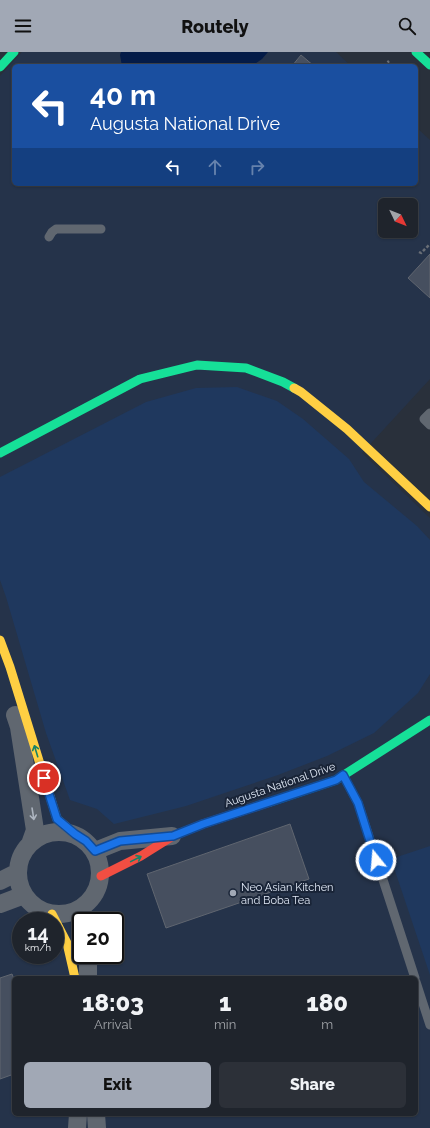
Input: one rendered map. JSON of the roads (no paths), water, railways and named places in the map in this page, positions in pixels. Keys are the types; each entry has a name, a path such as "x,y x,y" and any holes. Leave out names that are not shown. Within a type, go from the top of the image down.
{"street":[{"path":"0,67 14,52"},
{"path":"416,52 430,65"},
{"path":"0,453 140,379 197,365 246,368 283,382 301,392 347,429 430,507"},
{"path":"0,640 10,667 57,819 86,841 95,851 100,863 101,876 99,886 94,896 87,903 76,910 64,914"},
{"path":"0,667 19,727 35,830 30,844"},
{"name":"Augusta National Drive","path":"101,876 141,856 173,836 203,824 336,780 430,720"},
{"path":"46,912 32,904 24,895 19,884 19,862 23,852 40,836 51,832 63,831 75,834"},
{"path":"95,851 120,841 173,836"},
{"path":"0,881 18,872"},
{"path":"0,904 24,895"},
{"path":"87,903 87,912"},
{"path":"64,937 67,943 75,976"},
{"path":"88,964 88,976"},
{"path":"77,1128 78,1116"},
{"path":"96,1116 97,1128"}],"lane":[{"path":"49,237 56,229 101,229"},
{"path":"430,413 424,419 430,425"},
{"path":"343,775 358,803 414,976"},
{"path":"418,988 430,1025"}],"place":[{"name":"Neo Asian Kitchen and Boba Tea","path":"233,893"}]}
